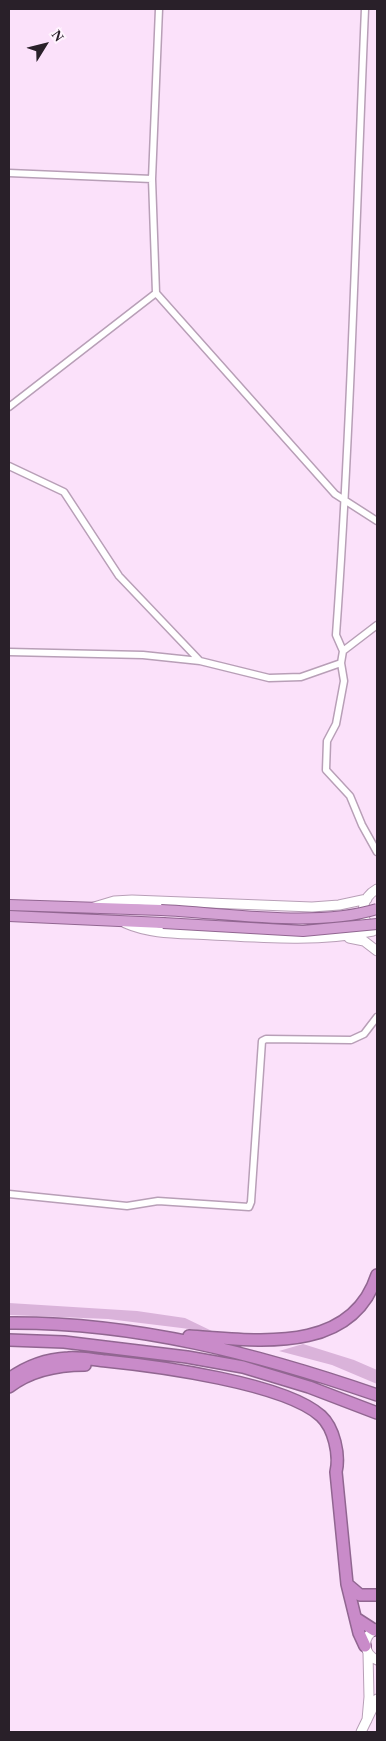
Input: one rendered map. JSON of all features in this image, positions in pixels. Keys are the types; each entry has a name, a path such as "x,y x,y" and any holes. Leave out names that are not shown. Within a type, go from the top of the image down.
{"highway":[{"path":"9,905 161,910 303,918 340,916 377,909"},
{"path":"9,916 303,931 343,929 376,931"},
{"path":"147,1334 285,1339 318,1334 336,1326 356,1310 371,1290 377,1275"},
{"path":"9,1323 81,1324 214,1347 300,1368 377,1395"},
{"path":"9,1340 64,1342 242,1367 309,1387 377,1413"},
{"path":"9,1379 40,1362 70,1357 176,1370 281,1395 297,1401 326,1422 337,1456 336,1472 347,1584 359,1633 366,1649"},
{"path":"9,1387 22,1378 44,1369 82,1365 162,1375 273,1398 293,1406 319,1423 327,1438 336,1472"},
{"path":"347,1584 360,1595 368,1597 377,1595"},
{"path":"357,1619 376,1629"}],"main road":[{"path":"92,908 122,900 338,905 367,899 377,890"},
{"path":"367,899 363,914 366,924 376,931"},
{"path":"124,923 157,932 257,937 339,937 359,939 377,951"},
{"path":"339,937 376,931"},
{"path":"367,1720 369,1697 366,1638 376,1629"},
{"path":"366,1649 377,1660"},
{"path":"361,1732 377,1699"}],"street":[{"path":"159,9 152,179 156,293 335,494 377,521"},
{"path":"365,9 345,501 336,635 343,651 341,663 344,681 336,724 327,741 326,770 350,796 377,852"},
{"path":"9,173 64,173 152,179"},
{"path":"9,407 156,293"},
{"path":"9,466 64,492 119,576 200,661"},
{"path":"343,651 377,625"},
{"path":"9,652 143,655 200,661 269,678 302,677 341,663"},
{"path":"9,1194 128,1206 158,1201 249,1207 251,1204 260,1043 266,1039 351,1040 364,1034 377,1017"}],"shaded area":[{"path":"9,1303 137,1311 185,1318 214,1332 108,1319 9,1315"},
{"path":"303,1344 354,1360 377,1370 377,1384 332,1365 279,1351"}]}
